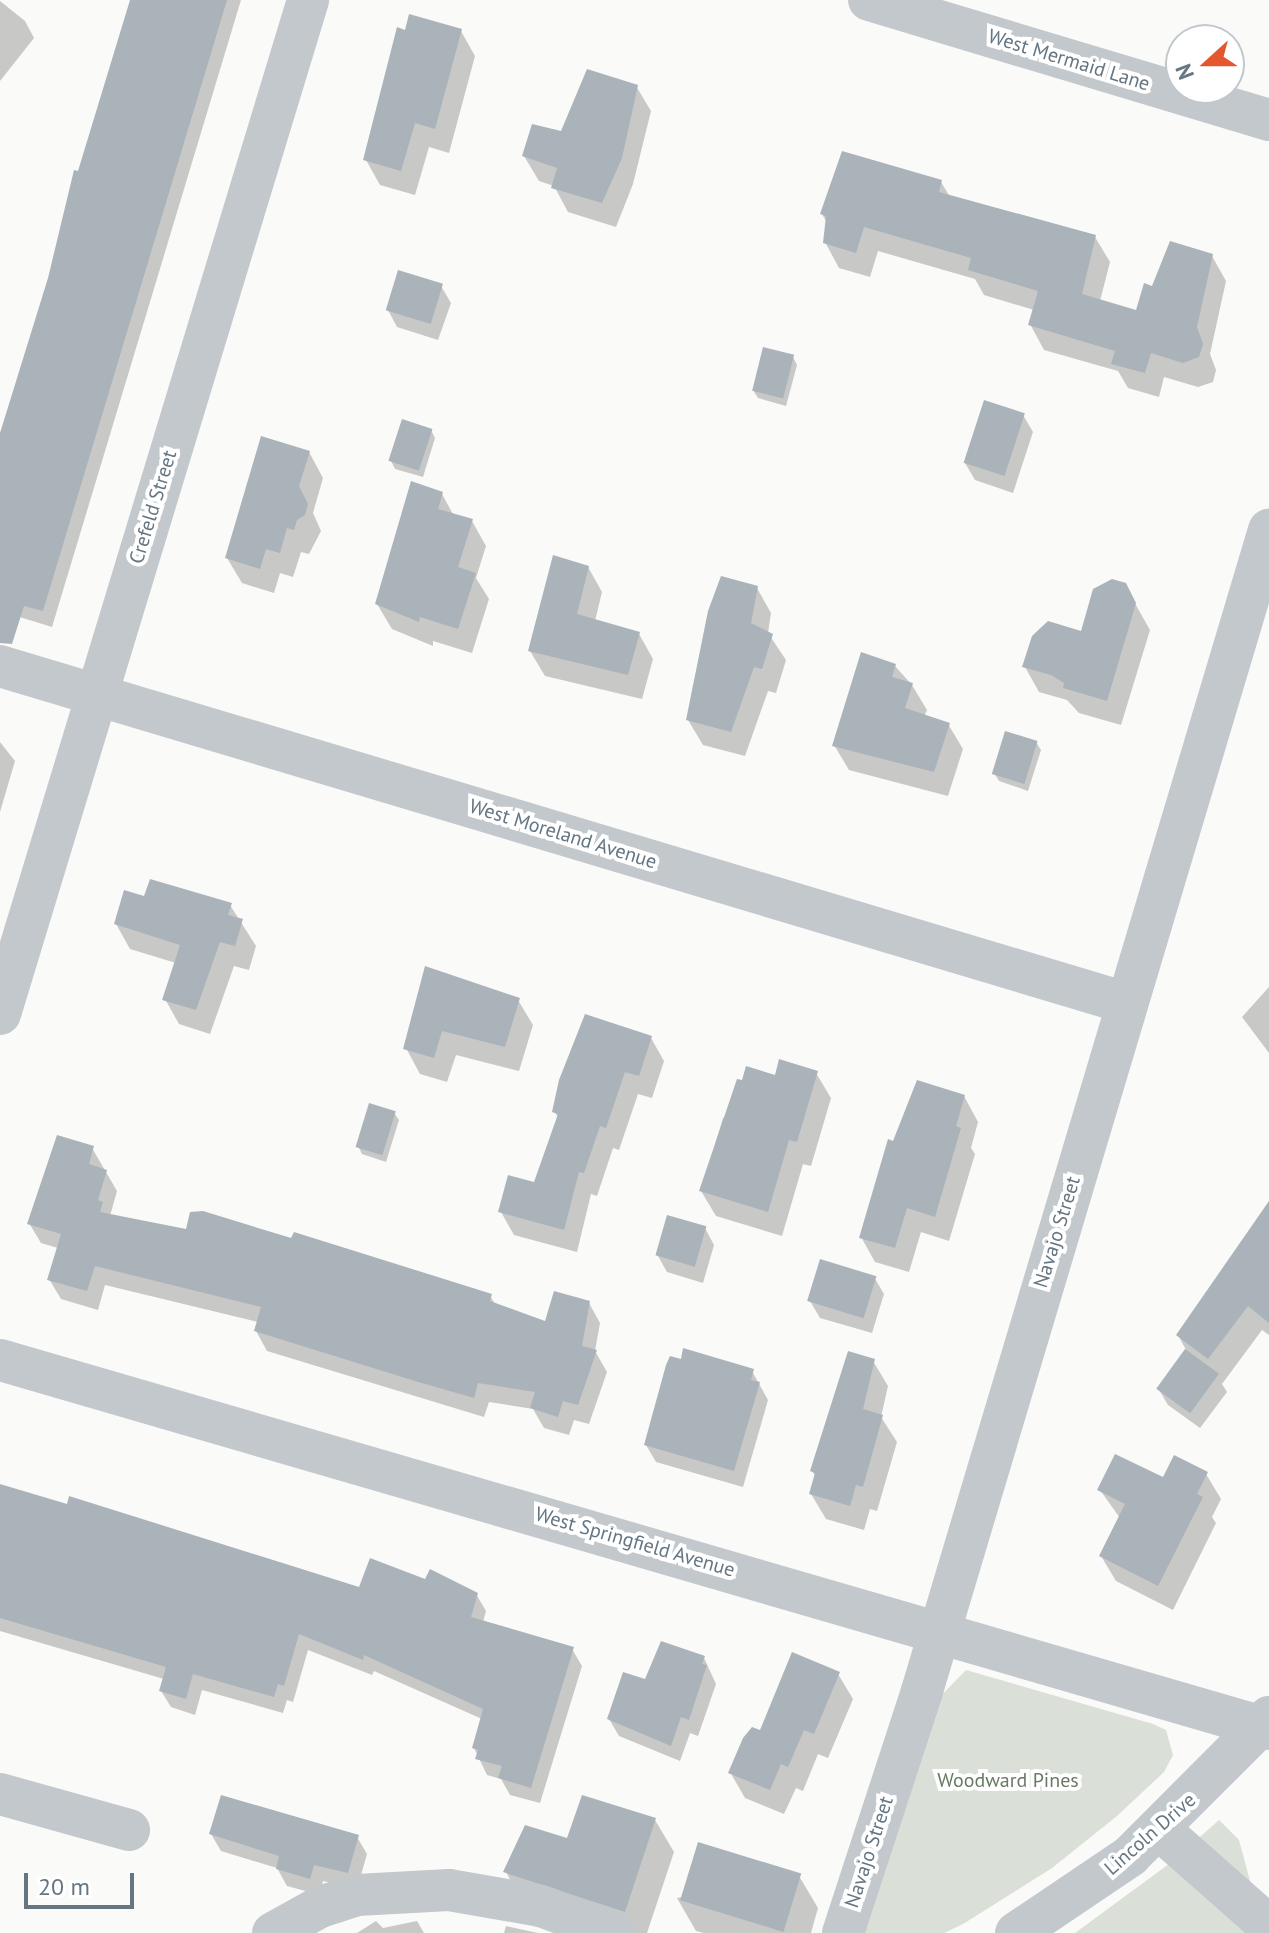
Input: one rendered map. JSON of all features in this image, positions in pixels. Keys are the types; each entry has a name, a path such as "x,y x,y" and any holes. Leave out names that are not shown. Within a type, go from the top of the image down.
{"street":[{"name":"Crefeld Street","path":"0,1014 308,0"},
{"name":"West Mermaid Lane","path":"869,0 1269,120"},
{"name":"Navajo Street","path":"843,1933 938,1629 1269,530"},
{"name":"West Moreland Avenue","path":"0,666 1126,1003"},
{"name":"West Springfield Avenue","path":"0,1360 1267,1724"},
{"name":"Lincoln Drive","path":"1016,1933 1074,1897 1159,1829 1267,1724"},
{"path":"0,1794 129,1830"},
{"path":"1159,1829 1269,1926"},
{"path":"273,1933 320,1907 357,1895 449,1890 541,1906 614,1933"}],"green space":[{"name":"Woodward Pines","path":"966,1670 1153,1724 1166,1730 1173,1755 1164,1772 1117,1816 1052,1868 963,1924 944,1933 856,1933 935,1702"},
{"path":"1219,1820 1239,1840 1264,1933 1075,1933 1173,1861"}],"building":[{"path":"130,0 227,0 43,611 24,606 12,644 0,643 0,433 48,278 74,170 78,171"},
{"path":"409,14 462,29 435,129 415,123 401,171 363,160 397,27 405,30"},
{"path":"587,69 638,85 622,158 602,203 551,188 557,168 522,156 532,124 561,131"},
{"path":"842,151 942,180 939,192 1096,235 1082,294 1136,310 1144,283 1152,286 1170,241 1213,254 1197,327 1203,344 1199,357 1183,363 1151,353 1145,373 1111,364 1115,351 1028,325 1038,291 968,270 971,258 864,227 856,253 823,243 826,216 820,214"},
{"path":"398,270 443,284 431,324 386,310"},
{"path":"763,347 794,355 783,398 752,391"},
{"path":"984,400 1025,413 1005,476 964,463"},
{"path":"402,419 432,429 419,471 388,461"},
{"path":"261,436 310,451 299,486 308,504 305,515 297,520 294,530 287,528 280,553 266,549 260,569 225,558"},
{"path":"411,481 443,492 438,509 473,519 458,567 476,573 458,629 420,617 419,622 375,604"},
{"path":"553,555 589,566 577,614 640,632 628,675 528,651"},
{"path":"721,576 758,586 751,623 773,634 762,669 754,667 731,732 686,720 708,611"},
{"path":"1112,579 1126,583 1136,603 1107,701 1063,688 1064,683 1051,675 1022,667 1032,636 1048,621 1081,631 1093,589"},
{"path":"861,652 896,664 892,677 913,683 905,708 950,723 934,772 832,746"},
{"path":"1005,731 1038,741 1024,784 992,774"},
{"path":"150,879 232,903 228,915 243,919 235,946 220,942 196,1010 162,1000 180,945 114,924 124,890 144,896"},
{"path":"425,966 520,998 505,1047 442,1031 434,1058 403,1049"},
{"path":"585,1014 652,1036 639,1076 625,1072 606,1128 600,1126 584,1173 579,1172 564,1230 498,1212 508,1175 534,1182 558,1114 552,1112 559,1080"},
{"path":"779,1059 818,1071 797,1142 789,1140 768,1212 699,1191 737,1079 742,1080 746,1066 775,1075"},
{"path":"917,1080 965,1095 956,1126 961,1128 935,1217 907,1208 895,1248 859,1238 888,1139 893,1141"},
{"path":"369,1103 396,1111 382,1155 356,1147"},
{"path":"57,1135 94,1146 89,1164 107,1170 98,1200 103,1202 100,1212 186,1229 190,1212 203,1211 291,1238 294,1232 492,1294 490,1301 545,1321 554,1291 590,1301 582,1346 597,1350 578,1405 563,1401 558,1417 530,1408 535,1392 478,1383 474,1398 254,1331 261,1307 95,1266 87,1291 47,1280 61,1234 27,1224"},
{"path":"1269,1201 1269,1323 1248,1306 1208,1359 1176,1335"},
{"path":"667,1215 706,1226 695,1267 655,1255"},
{"path":"820,1259 876,1276 864,1318 807,1301"},
{"path":"683,1348 754,1369 751,1380 760,1382 734,1471 644,1445 666,1365 670,1356 681,1359"},
{"path":"1185,1349 1219,1374 1190,1413 1156,1389"},
{"path":"848,1351 875,1359 863,1409 883,1415 863,1487 856,1485 850,1506 809,1494 815,1473 810,1471"},
{"path":"1115,1454 1163,1477 1174,1455 1208,1472 1197,1494 1203,1497 1158,1586 1099,1556 1125,1504 1097,1490"},
{"path":"0,1484 67,1504 69,1496 359,1587 370,1558 425,1579 430,1569 478,1593 471,1617 574,1647 531,1788 498,1778 502,1766 475,1759 478,1750 472,1748 483,1709 364,1655 363,1660 299,1634 284,1686 278,1684 274,1697 193,1674 186,1699 159,1691 166,1667 0,1618"},
{"path":"661,1641 705,1656 702,1664 707,1665 689,1720 681,1717 671,1746 607,1719 623,1672 645,1679"},
{"path":"792,1652 840,1672 814,1734 804,1730 788,1767 781,1764 770,1790 728,1773 743,1738 752,1727 760,1730"},
{"path":"221,1795 359,1835 348,1873 314,1865 310,1879 276,1869 279,1856 209,1834"},
{"path":"582,1795 656,1818 625,1912 503,1872 525,1825 567,1838"},
{"path":"698,1842 801,1874 783,1932 680,1900"}]}
